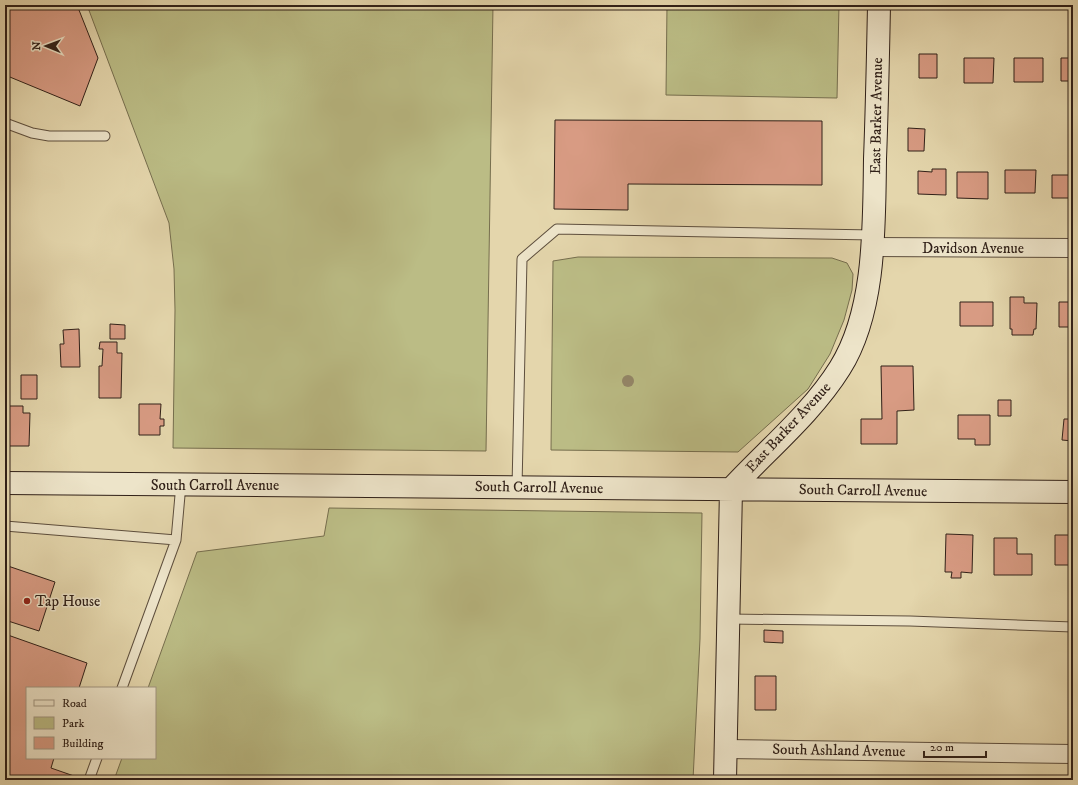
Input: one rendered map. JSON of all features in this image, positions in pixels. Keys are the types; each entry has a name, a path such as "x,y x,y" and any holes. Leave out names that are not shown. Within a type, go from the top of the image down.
{"street":[{"name":"East Barker Avenue","path":"731,489 818,400 841,368 857,333 868,288 873,241 879,5"},
{"name":"Davidson Avenue","path":"873,241 1073,248"},
{"name":"South Carroll Avenue","path":"5,483 1073,492"},
{"path":"725,780 731,489"},
{"name":"South Ashland Avenue","path":"726,749 1073,754"}],"lane":[{"path":"5,123 32,133 49,136 104,136"},
{"path":"517,487 522,259 557,229 873,241"},
{"path":"122,687 176,540 181,484"},
{"path":"5,526 176,540"},
{"path":"728,619 910,622 1073,627"},
{"path":"89,780 97,759"}],"green space":[{"path":"87,5 493,5 486,451 173,448 175,310 174,269 169,223"},
{"path":"667,5 839,5 837,98 666,95"},
{"path":"578,257 832,258 847,263 853,274 852,290 844,320 830,354 808,389 738,452 551,450 553,261"},
{"path":"329,508 702,513 700,639 693,780 114,780 122,759 156,759 156,687 148,687 197,552 324,536"}],"building":[{"path":"5,5 77,5 98,58 80,106 5,75 5,60 7,53 5,52"},
{"path":"919,54 937,54 937,78 919,78"},
{"path":"964,58 994,58 993,83 964,83"},
{"path":"1014,58 1043,58 1043,82 1014,82"},
{"path":"1061,58 1073,58 1073,81 1061,81"},
{"path":"555,120 822,121 822,185 628,184 628,210 554,209"},
{"path":"908,128 925,129 924,151 908,151"},
{"path":"932,169 946,169 946,195 918,194 918,171 932,172"},
{"path":"1005,170 1036,170 1035,193 1005,193"},
{"path":"957,172 988,172 988,199 957,198"},
{"path":"1052,175 1073,175 1073,198 1052,198"},
{"path":"1010,297 1024,297 1024,303 1037,303 1036,329 1034,329 1033,335 1012,335 1012,329 1010,329"},
{"path":"960,302 993,302 993,326 960,326"},
{"path":"1059,302 1073,302 1073,327 1059,327"},
{"path":"110,324 125,325 125,339 110,339"},
{"path":"79,329 80,367 61,367 60,344 64,344 63,330"},
{"path":"100,342 117,342 117,353 122,353 121,398 99,398 99,366 102,366 103,349 99,349"},
{"path":"881,366 913,366 914,410 897,411 897,444 861,444 861,419 882,419"},
{"path":"21,375 37,375 37,399 21,399"},
{"path":"998,400 1011,400 1011,416 998,416"},
{"path":"139,404 161,404 160,419 164,419 164,426 160,426 160,435 139,435"},
{"path":"5,406 23,406 23,413 30,413 29,446 5,446"},
{"path":"958,415 990,415 990,445 975,445 975,439 958,439"},
{"path":"1064,419 1073,419 1073,441 1062,440"},
{"path":"946,534 973,535 972,573 961,572 961,578 951,578 952,572 945,572"},
{"path":"1055,535 1073,535 1073,565 1055,565"},
{"path":"994,538 1017,538 1017,554 1032,554 1032,575 994,575"},
{"name":"Tap House","path":"5,565 55,582 39,631 5,620"},
{"path":"764,630 783,631 783,643 764,642"},
{"path":"5,634 87,663 79,687 26,687 26,759 54,759 51,768 74,776 73,780 5,780"},
{"path":"755,676 776,676 776,710 755,710"}],"place":[{"name":"Tap House","path":"27,601"}]}
